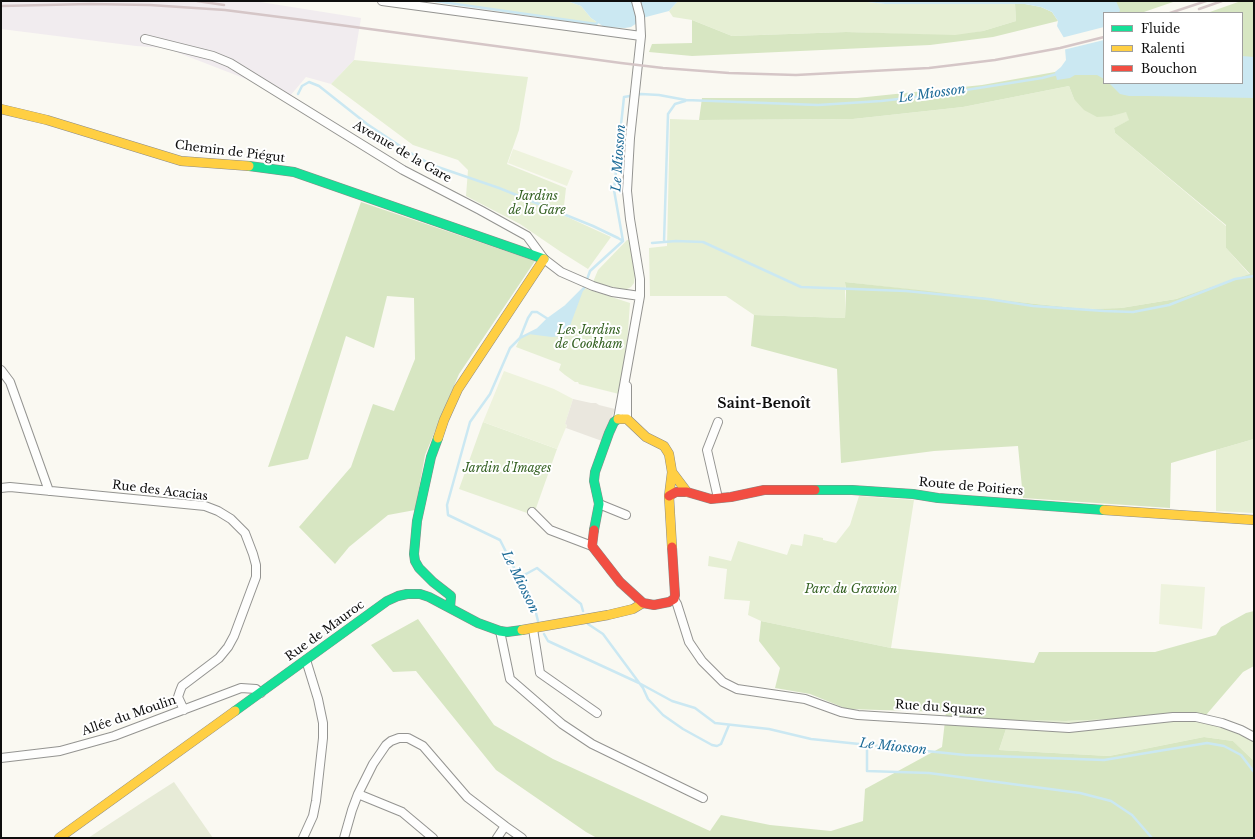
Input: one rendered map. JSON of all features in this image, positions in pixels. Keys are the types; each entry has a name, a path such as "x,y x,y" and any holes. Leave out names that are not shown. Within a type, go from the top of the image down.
{"street":[{"path":"382,1 641,36"},
{"path":"623,419 627,373 640,296 640,279 630,219 627,190 630,138 641,36 641,27 636,1"},
{"name":"Avenue de la Gare","path":"145,39 213,56 230,63 403,170 526,236 544,259 561,272 593,286 612,292 640,296"},
{"name":"Chemin de Piégut","path":"1,109 47,120 181,161 262,167 294,172 544,259"},
{"path":"450,608 450,596 419,568 415,561 414,554 422,491 431,457 444,420 458,388 544,259"},
{"path":"1,370 10,382 49,491"},
{"path":"532,512 550,530 592,546 620,582 643,603 654,605 669,602 674,599 675,594 668,496 672,472 669,454 664,446 646,437 623,419"},
{"path":"592,546 592,538 599,504 594,481 595,472 614,422 623,419"},
{"path":"718,422 707,450 718,498"},
{"path":"672,472 687,492"},
{"name":"Rue des Acacias","path":"1,488 10,487 205,506 218,511 231,519 245,533 256,565 256,577 234,636 228,647 219,658 182,686 178,697 184,710"},
{"name":"Route de Poitiers","path":"668,496 676,492 687,492 711,499 731,497 764,490 852,490 913,494 938,498 1254,520"},
{"path":"599,504 626,515"},
{"name":"Rue de Mauroc","path":"59,838 387,601 398,596 420,594 429,597 478,623 507,632 533,629 608,615 633,609 643,603"},
{"name":"Rue du Square","path":"674,599 689,642 702,661 723,682 737,689 805,699 841,712 858,715 1054,727 1083,727 1173,717 1196,717 1222,723 1254,737"},
{"path":"533,629 540,673 597,713"},
{"path":"500,631 510,679 562,724 592,744 703,798"},
{"path":"303,838 313,816 316,801 323,738 323,723 318,700 306,660"},
{"name":"Allée du Moulin","path":"1,758 60,751 114,736 241,688 256,689 261,693"},
{"path":"344,838 358,794 373,764 386,744 399,738 408,738 423,746 467,796 504,826 522,838"},
{"path":"358,794 402,812 429,837"},
{"path":"497,838 504,826"}],"shaded area":[{"path":"1,1 254,1 361,18 354,60 331,84 306,77 290,96 166,48 136,46 1,29"},
{"path":"573,399 596,403 615,409 602,441 566,428 567,425 565,424"}],"green space":[{"path":"437,1 567,1 581,6 591,18 598,23 596,24"},
{"path":"678,1 859,1 885,4 1015,4 1016,21 983,31 958,36 846,32 732,36 692,20 673,17 669,11"},
{"path":"1100,1 1176,1 1144,12 1110,12"},
{"path":"1241,1 1254,1 1254,439 1171,463 1170,508 1023,498 1018,446 934,451 841,463 837,369 751,346 754,315 845,318 845,282 1088,309 1121,308 1176,299 1250,274 1226,248 1226,225 1115,133 1114,128 1129,120 1126,112 1112,116 1097,117 1084,110 1074,99 1069,86 963,107 853,119 699,120 702,98 857,98 982,85 1055,72 1103,54 1103,84 1243,84 1243,12 1210,12"},
{"path":"1015,4 1041,7 1052,12 1058,21 993,37 930,45 692,56 649,52 652,44 692,43 692,20 732,36 846,32 955,35 983,31 1016,21"},
{"name":"Jardins de la Gare","path":"354,60 528,77 519,130 507,164 566,188 563,215 611,237 588,269 520,224 466,196 468,170 458,160 413,145 331,84"},
{"path":"1069,86 1074,99 1112,116 1126,111 1130,120 1114,128 1115,133 1226,226 1226,248 1250,275 1176,299 1121,308 1088,309 845,282 845,318 754,315 726,296 650,296 649,248 667,246 670,119 853,119 963,107"},
{"path":"513,149 573,171 567,186 508,163"},
{"path":"361,202 535,261 459,374 425,455 415,510 388,515 349,547 335,564 299,527 351,467 373,404 394,411 415,359 414,298 387,296 374,348 346,336 308,459 268,467"},
{"path":"627,240 630,240 635,275 634,283 631,287 625,290 593,282 598,270"},
{"name":"Les Jardins de Cookham","path":"584,288 630,303 627,345 619,394 579,384 559,370 561,364 516,347 520,338 538,329 548,319 566,306"},
{"path":"504,371 554,389 573,399 565,424 567,425 557,449 483,422"},
{"name":"Jardin d'Images","path":"483,422 557,449 535,511 527,513 459,489"},
{"path":"1254,439 1254,513 1216,511 1216,450"},
{"name":"Parc du Gravion","path":"859,496 914,500 891,648 761,621 748,615 750,601 724,599 727,569 708,566 709,556 731,561 738,541 787,555 791,544 802,546 804,534 823,538 823,540 836,543 850,525"},
{"path":"1161,584 1205,587 1202,629 1159,624"},
{"path":"1254,611 1254,666 1243,672 1206,715 1065,721 1009,720 999,750 1109,756 1204,737 1233,741 1254,761 1254,838 597,838 496,770 416,671 393,672 371,645 418,619 494,725 553,759 710,831 721,815 770,825 831,831 863,821 865,789 942,747 946,712 847,709 810,694 775,688 780,668 759,641 761,621 891,648 1034,663 1039,652 1155,652 1216,635 1221,627 1246,613"},
{"path":"1206,715 1233,722 1254,733 1254,761 1233,741 1204,737 1109,756 999,750 1009,720 1065,721"},
{"path":"174,782 213,838 88,838 149,798"}],"water":[{"path":"567,1 678,1 669,11 646,17 631,27 625,28 604,27 591,18 581,6"},
{"path":"859,1 1116,1 1120,10 1119,12 1103,12 1103,78 1097,75 1075,75 1070,78 1057,80 1055,72 1066,60 1064,38 1057,26 1058,21 1052,12 1041,7 1025,4 885,4"},
{"path":"1243,56 1254,57 1254,98 1129,96 1120,94 1110,84 1243,84"},
{"path":"584,288 567,334 552,337 528,334 538,329 548,319 566,306"}],"pier":[{"path":"1103,27 1103,40 1063,50 1061,38"}],"waterway":[{"path":"435,1 596,24 600,20"},
{"name":"Le Miosson","path":"623,241 614,190 624,97 641,94 659,95 686,100 818,105 881,101 934,95 1042,78 1057,74"},
{"path":"298,94 302,86 309,82 319,86 367,124 409,152 432,165 499,188 593,226 623,241"},
{"path":"664,242 668,114 675,104 685,101"},
{"name":"Le Miosson","path":"538,621 535,609 500,540 448,515 447,505 470,422 490,394 510,348 520,338 538,329 548,319 566,306 584,288 590,271 623,241"},
{"path":"652,243 676,241 703,242 801,287 906,291 988,299 1033,306 1104,311 1133,312 1169,305 1235,279 1254,276"},
{"path":"520,338 532,312 537,312 548,319"},
{"path":"518,577 537,568 581,604 583,611"},
{"path":"588,624 603,634 643,688 648,699 663,715 683,729 712,745 717,746 721,744 729,725"},
{"name":"Le Miosson","path":"544,634 548,641 639,683 672,701 695,708 715,723 769,729 811,739 965,755 1104,760 1207,743 1224,746 1241,755 1254,772"},
{"path":"867,744 867,771 929,773 1080,793 1111,801 1132,815 1152,838"}],"railway":[{"path":"197,1 224,5"},
{"path":"1173,12 1206,1"},
{"path":"1199,9 1222,1"},
{"path":"1,6 90,4 150,5 225,10 663,68 729,73 796,75 929,68 995,60 1060,48 1103,37"}],"traffic: fast":[{"path":"249,166 294,172 544,259"},
{"path":"594,530 599,504 594,481 595,472 609,433 614,422 618,419"},
{"path":"438,438 431,457 417,521 414,554 415,561 419,568 433,582 451,596 450,608"},
{"path":"815,490 852,490 913,494 938,498 1104,510"},
{"path":"235,711 387,601 398,596 420,594 429,597 478,623 500,631 507,632 522,630"}],"traffic: slow":[{"path":"1,109 47,120 181,161 249,166"},
{"path":"438,438 444,420 458,389 544,259"},
{"path":"618,419 627,419 646,437 664,446 669,454 672,472 669,496 672,547"},
{"path":"672,472 687,492"},
{"path":"1104,510 1254,520"},
{"path":"522,630 608,615 633,609 643,603"},
{"path":"59,838 235,711"}],"traffic: jam":[{"path":"669,496 676,492 687,492 711,499 731,497 764,490 815,490"},
{"path":"594,530 592,546 620,582 643,603 654,605 669,602 674,599 672,547"}],"district":[{"name":"Saint-Benoît","path":"764,404"}]}
